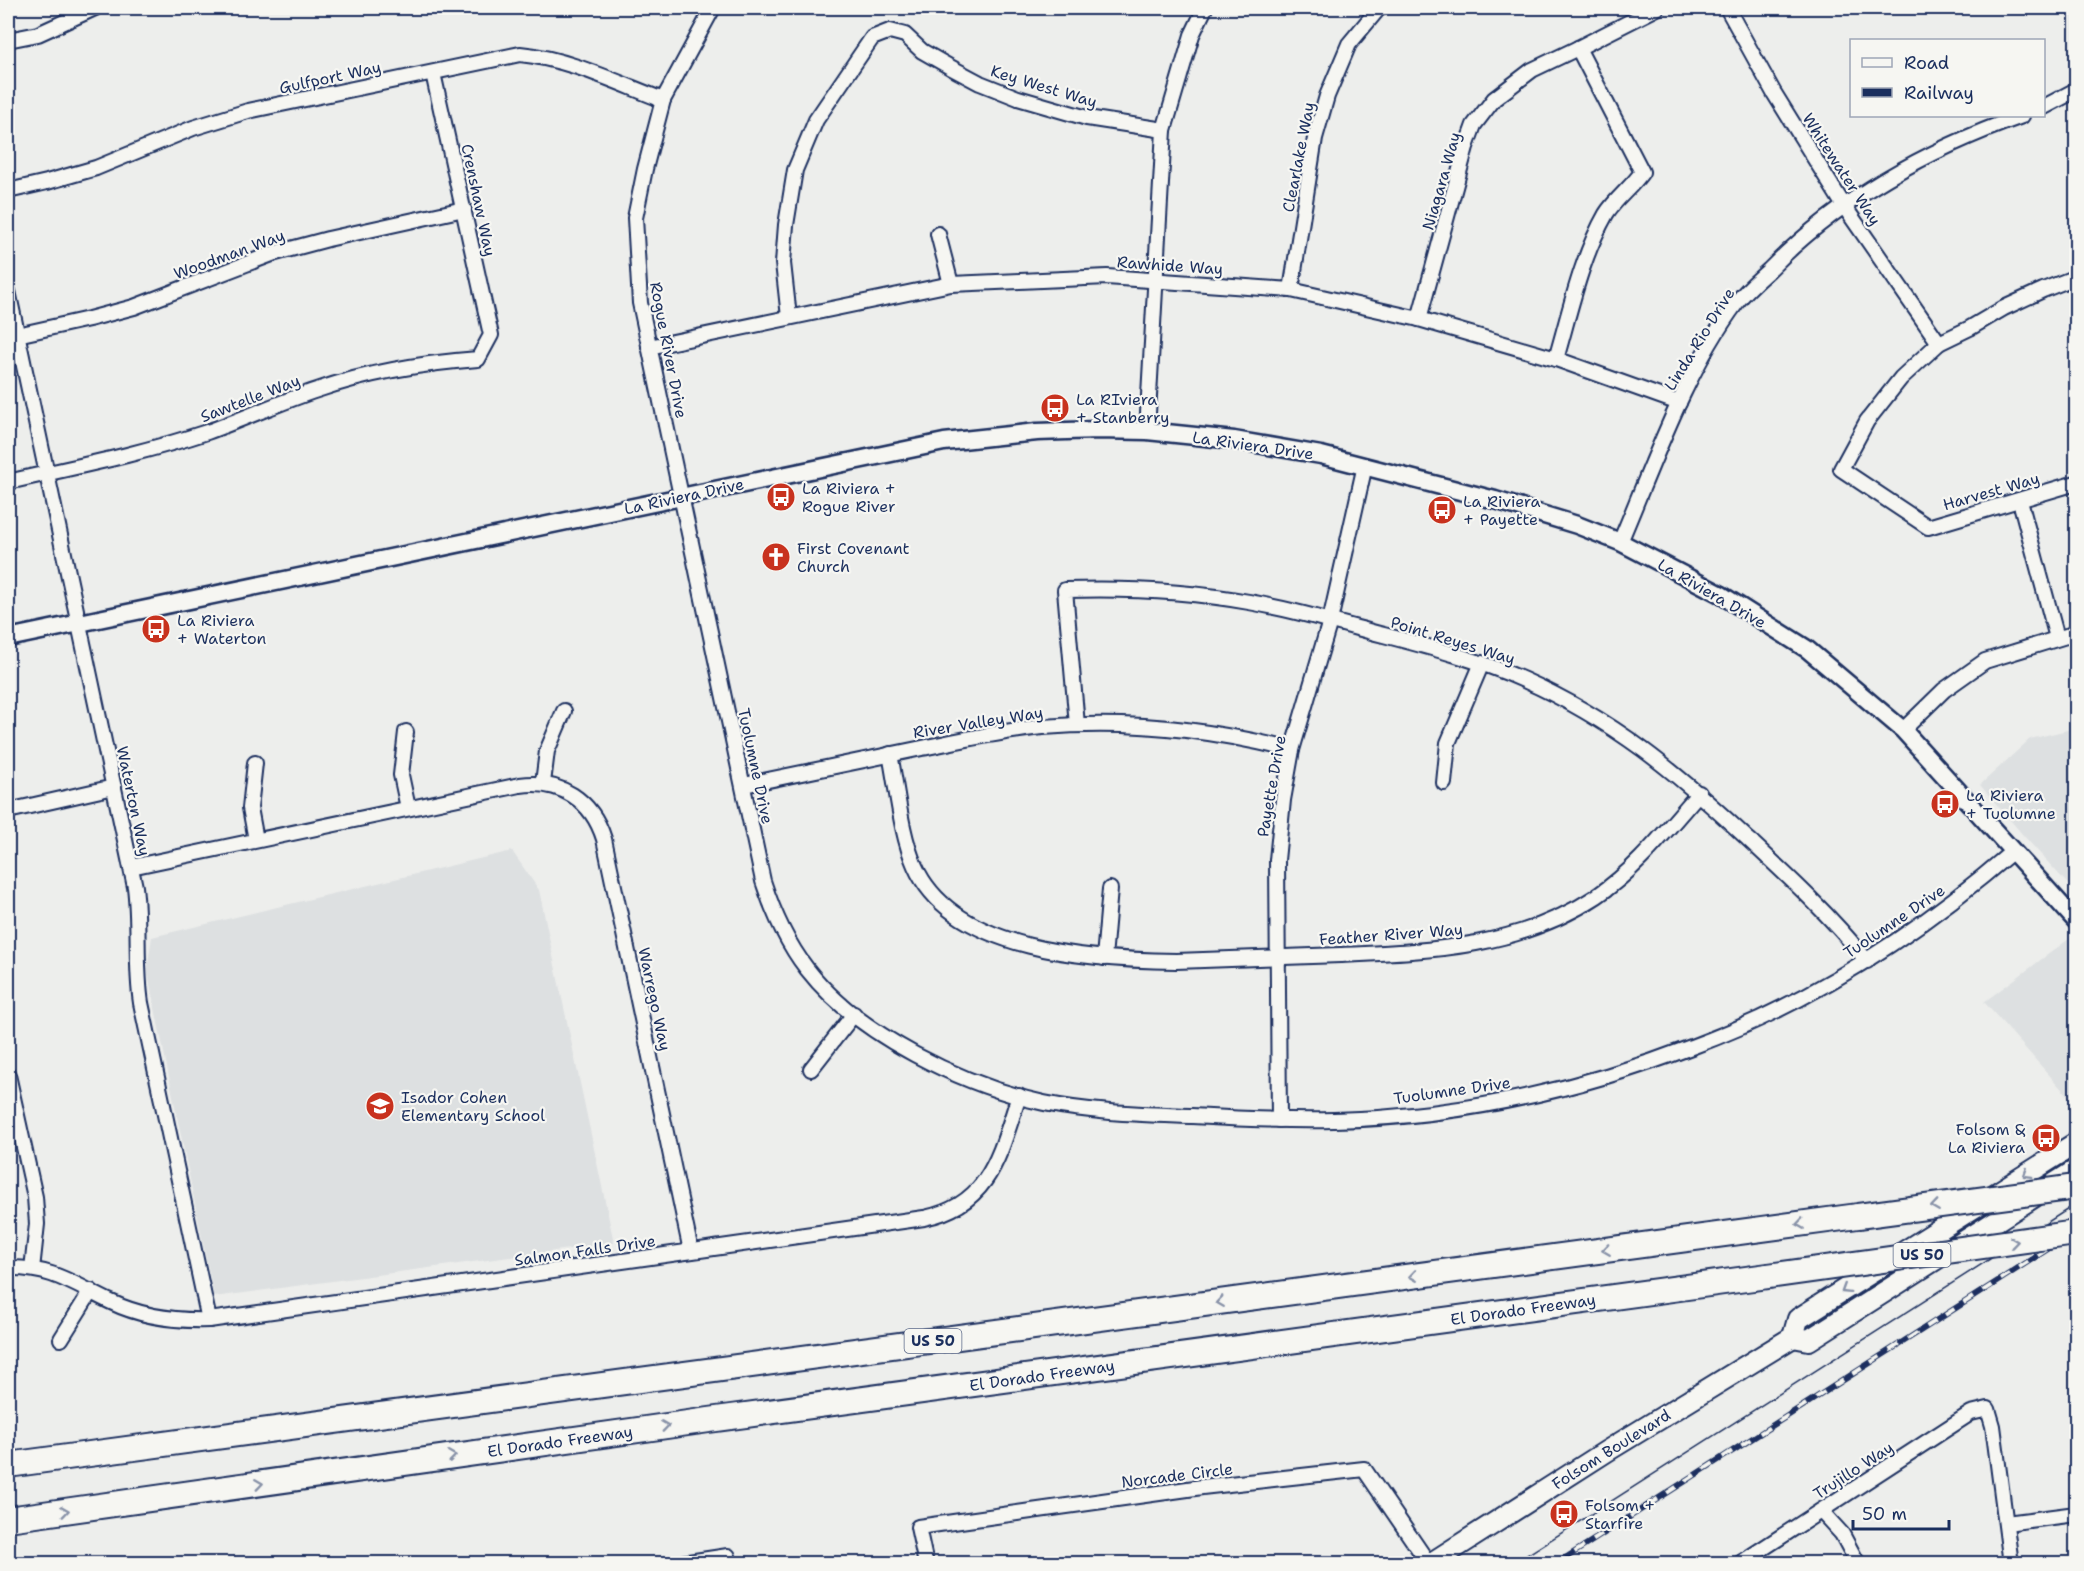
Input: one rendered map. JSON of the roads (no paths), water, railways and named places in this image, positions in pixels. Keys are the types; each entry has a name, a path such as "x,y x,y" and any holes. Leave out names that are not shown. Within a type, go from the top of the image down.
{"highway":[{"name":"US 50","path":"8,1465 2076,1187"},
{"name":"El Dorado Freeway","path":"8,1519 721,1418 2076,1233"}],"main road":[{"name":"Folsom Boulevard","path":"1793,1337 1798,1319 2076,1143"},
{"name":"Folsom Boulevard","path":"1430,1563 1644,1427 1793,1337 1809,1340 2076,1170"}],"street":[{"path":"8,40 38,34 95,8"},
{"name":"Rogue River Drive","path":"683,496 640,303 635,218 663,100 713,8"},
{"path":"1147,431 1164,130 1192,35 1205,8"},
{"name":"Clearlake Way","path":"1291,291 1315,138 1327,96 1349,44 1379,8"},
{"name":"Niagara Way","path":"1419,319 1474,125 1494,99 1532,70 1657,8"},
{"name":"Whitewater Way","path":"1727,8 1774,93 1844,206 1939,343"},
{"name":"Key West Way","path":"789,317 783,263 786,225 795,170 816,120 872,38 890,31 905,35 922,51 950,67 980,83 1018,98 1087,118 1164,130"},
{"path":"1556,358 1591,242 1607,211 1632,186 1642,172 1578,48"},
{"name":"Gulfport Way","path":"8,191 96,168 193,128 248,111 520,54 542,56 563,62 663,100"},
{"name":"Crenshaw Way","path":"433,73 491,335"},
{"path":"2045,106 2076,90"},
{"name":"Linda Rio Drive","path":"1620,542 1679,403 1702,358 1738,301 1796,242 1877,183 1981,131 2019,117"},
{"name":"Woodman Way","path":"12,336 134,307 272,254 328,239 464,209"},
{"path":"938,234 951,284"},
{"name":"Rawhide Way","path":"649,347 951,284 1107,277 1291,291 1419,319 1556,358 1679,403"},
{"path":"1939,343 1971,328 2004,308 2076,277"},
{"name":"Waterton Way","path":"8,291 12,336 47,473 131,867 138,908 136,952 141,1003 209,1320"},
{"name":"Sawtelle Way","path":"8,482 132,455 197,435 319,389 389,371 442,362 478,359 491,335"},
{"name":"Harvest Way","path":"1939,343 1901,378 1867,421 1841,469 1928,527 2076,483"},
{"name":"La Riviera Drive","path":"8,638 944,442 1037,432 1147,431 1234,440 1365,465 1577,525 1620,542 1720,594 1807,649 1903,730 2076,921"},
{"name":"Payette Drive","path":"1280,1120 1277,860 1279,830 1292,750 1330,621 1365,465"},
{"name":"Tuolumne Drive","path":"683,496 763,880 781,927 808,970 825,989 854,1014 905,1048 934,1064 964,1078 1019,1096 1076,1109 1110,1112 1280,1120 1334,1120 1432,1112 1524,1096 1603,1077 1695,1046 1805,997 1867,961 1942,910 2013,851"},
{"path":"2020,501 2057,638"},
{"name":"Point Reyes Way","path":"1077,725 1065,590 1113,589 1210,596 1261,604 1449,652 1482,663 1553,694 1603,721 1640,746 1699,793 1799,885 1867,961"},
{"path":"1903,730 1944,690 1985,661 2076,633"},
{"path":"1444,783 1448,743 1482,663"},
{"path":"543,783 547,751 564,711"},
{"name":"River Valley Way","path":"744,785 994,733 1077,725 1117,724 1166,727 1216,733 1292,750"},
{"path":"406,732 401,775 408,808"},
{"name":"Feather River Way","path":"890,754 909,851 925,884 937,897 967,921 1001,938 1066,953 1104,958 1176,961 1424,951 1456,947 1519,933 1547,923 1598,895 1643,856 1699,793"},
{"path":"255,763 250,808 256,840"},
{"name":"Warrego Way","path":"131,867 520,784 543,783 561,788 578,798 592,812 601,830 691,1251"},
{"path":"8,811 114,787"},
{"path":"1104,958 1110,889"},
{"path":"811,1069 854,1014"},
{"path":"8,1075 35,1197 37,1224 32,1269"},
{"name":"Salmon Falls Drive","path":"8,1268 32,1269 62,1277 110,1302 149,1316 179,1320 209,1320 924,1218 952,1210 975,1193 993,1169 1019,1096"},
{"path":"61,1339 91,1291"},
{"name":"Trujillo Way","path":"1738,1563 1971,1413 1988,1409 1993,1426 2006,1523"},
{"name":"Norcade Circle","path":"926,1563 918,1527 1202,1487 1364,1469 1430,1563"},
{"path":"1821,1511 1842,1534 1858,1563"},
{"path":"2011,1563 2006,1523 2076,1514"},
{"path":"675,1563 728,1560"}],"tram line":[{"path":"1513,1564 2076,1204"}],"railway":[{"path":"1556,1564 2076,1231"}],"place":[{"name":"La RIviera + Stanberry","path":"1055,408"},
{"name":"La Riviera + Rogue River","path":"781,497"},
{"name":"La Riviera + Payette","path":"1442,510"},
{"name":"First Covenant Church","path":"776,557"},
{"name":"La Riviera + Waterton","path":"156,629"},
{"name":"La Riviera + Tuolumne","path":"1945,804"},
{"name":"Isador Cohen Elementary School","path":"380,1106"},
{"name":"Folsom & La Riviera","path":"2046,1138"},
{"name":"Folsom + Starfire","path":"1564,1514"}]}
